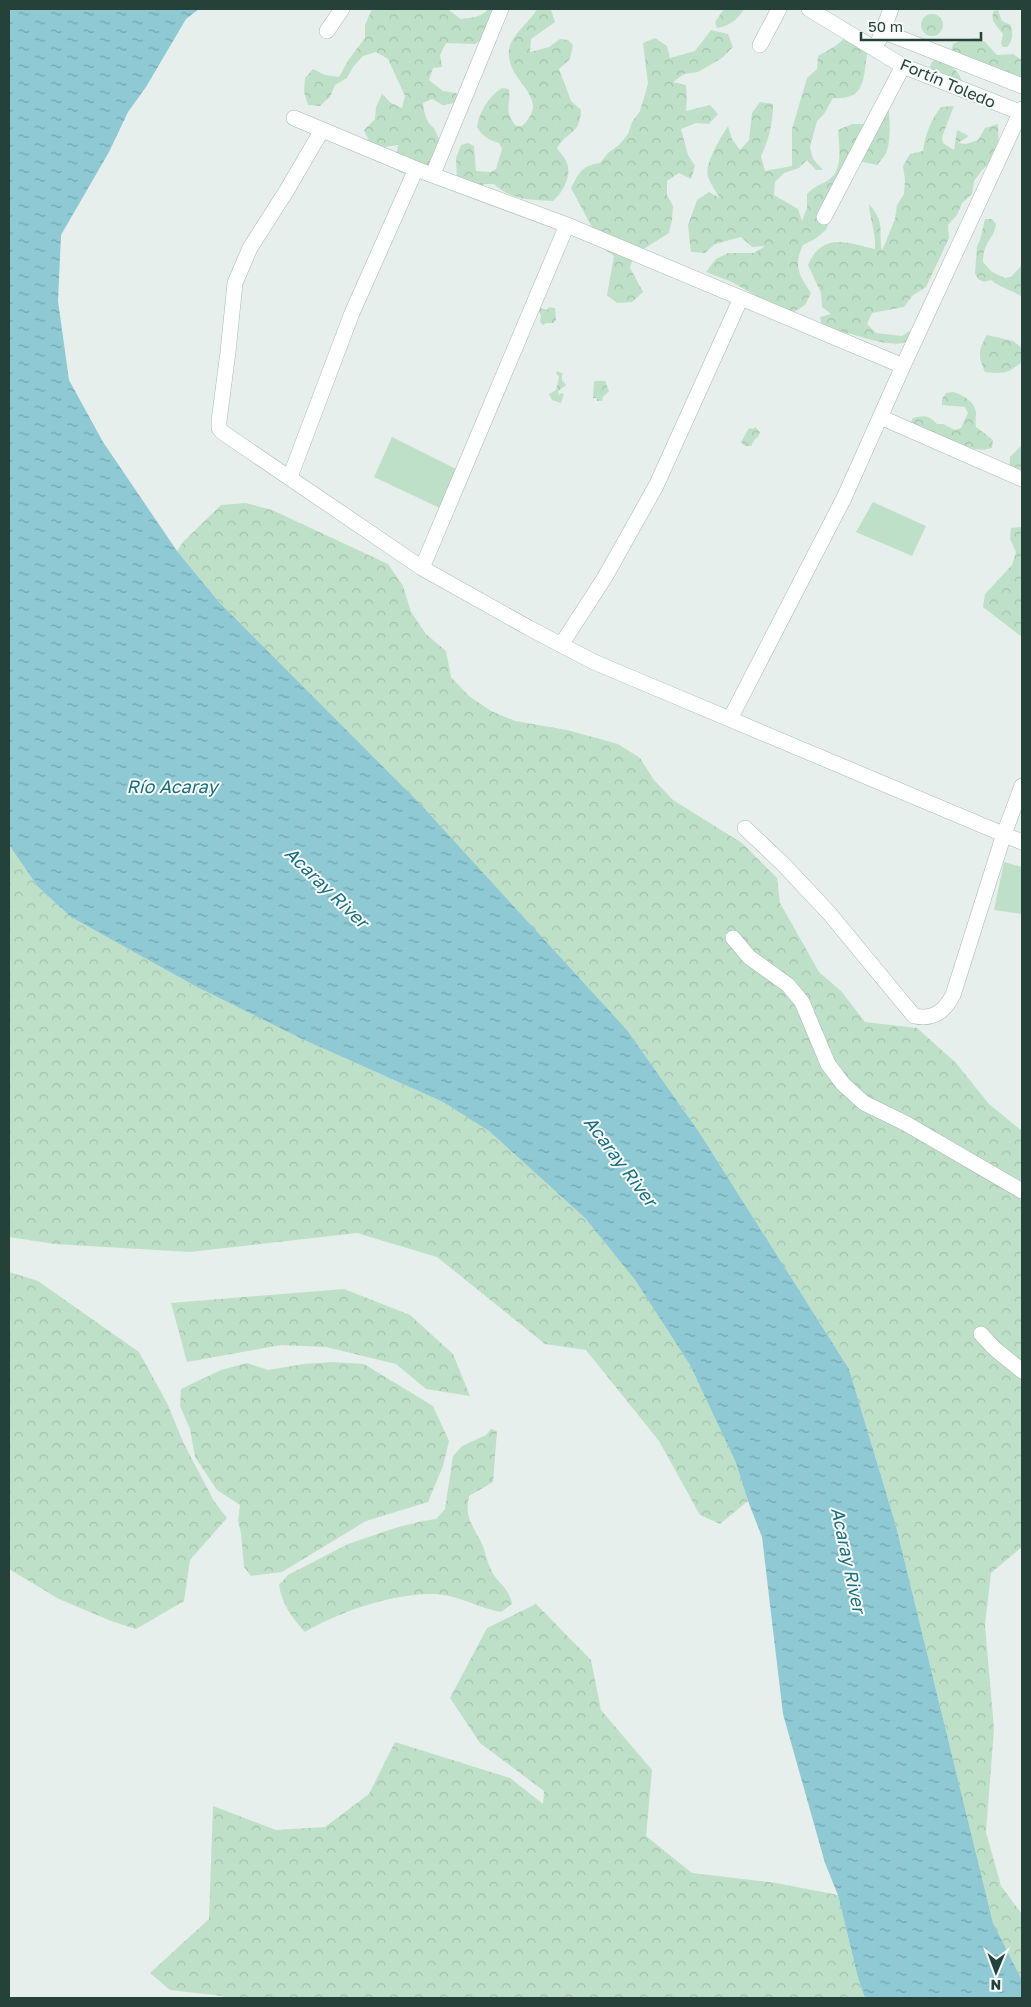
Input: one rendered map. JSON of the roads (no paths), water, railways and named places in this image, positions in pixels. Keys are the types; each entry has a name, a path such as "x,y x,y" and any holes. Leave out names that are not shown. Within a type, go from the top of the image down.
{"street":[{"path":"327,31 342,9"},
{"path":"433,174 501,9"},
{"path":"760,45 780,9"},
{"name":"Fortín Toledo","path":"809,9 903,66 1022,112"},
{"path":"875,49 891,9"},
{"name":"Fortín Toledo","path":"882,31 1022,86"},
{"path":"824,217 903,66"},
{"path":"730,719 844,498 903,366 1022,112"},
{"path":"294,118 416,169 567,225 903,366"},
{"path":"322,130 250,248 235,283 219,421 219,428 222,432 422,568 594,662 1022,842"},
{"path":"290,477 352,313 416,169"},
{"path":"422,568 567,225"},
{"path":"561,645 605,577 656,486 741,298"},
{"path":"880,417 1022,479"},
{"path":"745,828 784,865 829,913 914,1016 924,1018 940,1013 946,1008 954,995 1004,834 1022,786"},
{"path":"733,938 749,957 788,985 802,1002 828,1064 843,1084 864,1103 905,1123 1022,1191"},
{"path":"980,1334 1022,1371"}],"water":[{"name":"Río Acaray","path":"9,9 199,9 186,19 146,87 128,112 109,152 61,235 58,301 69,380 103,442 177,551 218,601 422,806 627,1030 699,1132 849,1369 896,1526 993,1923 1022,1980 1022,1998 865,1998 858,1978 838,1895 825,1863 783,1714 762,1537 736,1463 690,1365 635,1280 585,1218 489,1131 443,1102 302,1039 195,986 71,917 38,887 9,845"}],"water label":[{"name":"Acaray River","path":"327,887"},
{"name":"Acaray River","path":"621,1161"},
{"name":"Acaray River","path":"849,1560"}]}
